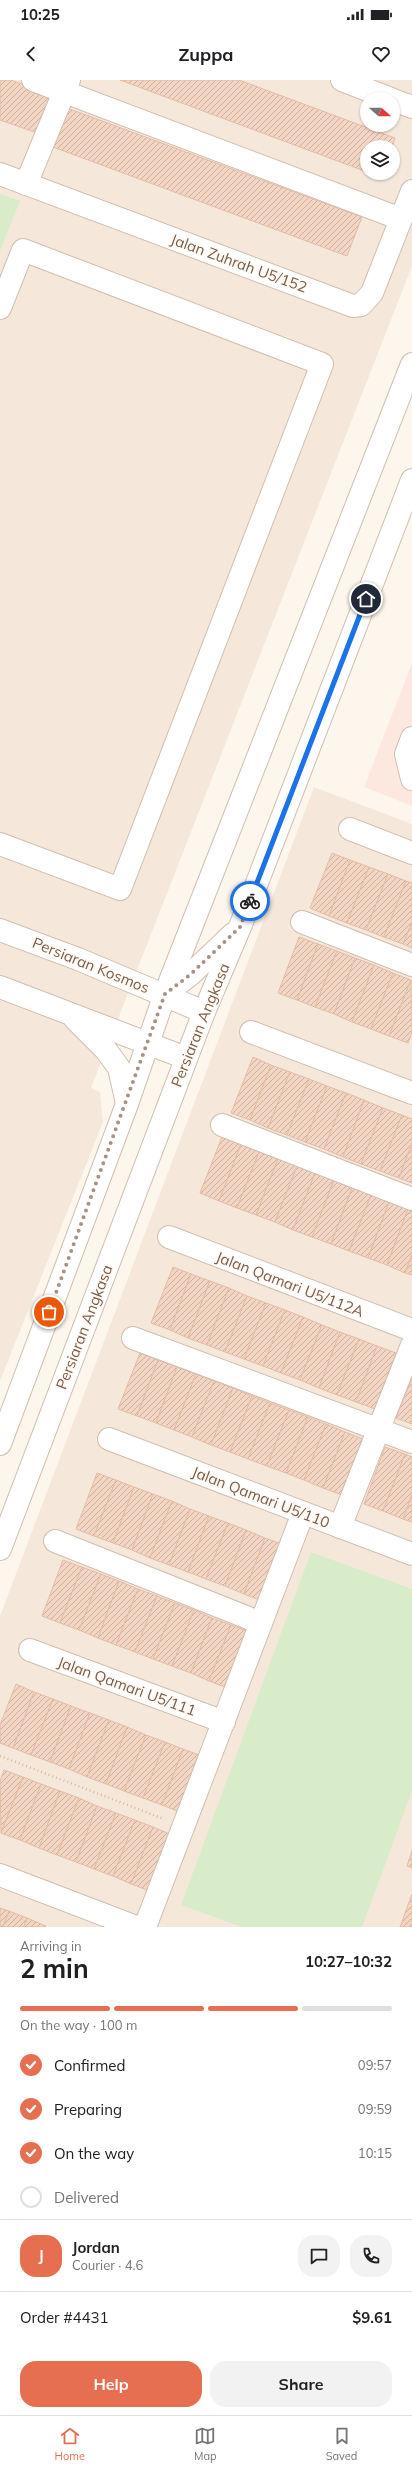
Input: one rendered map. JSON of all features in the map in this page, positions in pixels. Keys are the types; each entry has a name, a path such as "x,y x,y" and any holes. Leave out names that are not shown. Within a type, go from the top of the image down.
{"street":[{"path":"33,80 66,86 401,219"},
{"path":"342,80 374,92"},
{"path":"26,184 66,86"},
{"path":"400,102 412,107"},
{"name":"Jalan Zuhrah U5/152","path":"0,174 353,306 361,305 372,293 412,191"},
{"path":"0,308 23,250 322,364 120,889 0,844"},
{"path":"0,1444 127,1104 165,994 412,364"},
{"name":"Persiaran Angkasa","path":"0,1549 186,1058 240,927 412,480"},
{"path":"411,778 406,754 412,738"},
{"path":"350,829 412,853"},
{"path":"302,922 412,965"},
{"path":"165,994 191,974 240,927"},
{"name":"Persiaran Kosmos","path":"0,930 165,994 204,1012"},
{"path":"0,987 186,1058"},
{"path":"71,1014 106,1050 119,1068 127,1104"},
{"path":"251,1032 412,1094"},
{"path":"222,1125 412,1199"},
{"name":"Jalan Qamari U5/112A","path":"169,1237 412,1330"},
{"path":"134,1338 412,1442"},
{"path":"340,1527 412,1345"},
{"name":"Jalan Qamari U5/110","path":"109,1439 412,1554"},
{"path":"146,1927 303,1513"},
{"path":"55,1541 261,1623"},
{"name":"Jalan Qamari U5/111","path":"30,1650 224,1722"},
{"path":"0,1875 136,1927"}],"path":[{"path":"0,1756 184,1826"}],"shaded area":[{"path":"0,80 412,80 412,266 91,1088 100,1092 103,1122 0,1381"},
{"path":"412,663 412,806 364,787"},
{"path":"314,787 412,824 412,1927 0,1927 0,1616"}],"green space":[{"path":"0,194 20,201 0,251"},
{"path":"311,1552 412,1589 412,1791 362,1927 242,1927 181,1905"}],"building":[{"path":"0,80 11,80 54,96 40,134 0,120"},
{"path":"120,80 239,80 360,125 360,132 379,132 395,138 394,140 360,140 360,169"},
{"path":"67,108 362,217 347,256 53,147"},
{"path":"332,853 350,860 329,916 310,908"},
{"path":"350,860 369,867 347,923 329,916"},
{"path":"369,867 388,874 366,930 347,923"},
{"path":"388,874 406,881 384,937 366,930"},
{"path":"406,881 412,883 412,922 403,944 384,937"},
{"path":"412,922 412,948 403,944"},
{"path":"299,937 318,944 297,1000 278,993"},
{"path":"318,944 337,951 315,1007 297,1000"},
{"path":"337,951 355,958 334,1014 315,1007"},
{"path":"355,958 374,965 352,1022 334,1014"},
{"path":"374,965 393,973 371,1029 352,1022"},
{"path":"393,973 411,980 389,1036 371,1029"},
{"path":"411,980 412,1033 408,1043 389,1036"},
{"path":"253,1057 271,1065 250,1120 231,1113"},
{"path":"271,1065 290,1072 268,1128 250,1120"},
{"path":"290,1072 309,1079 287,1135 268,1128"},
{"path":"309,1079 327,1086 305,1142 287,1135"},
{"path":"327,1086 346,1093 324,1149 305,1142"},
{"path":"346,1093 364,1100 343,1157 324,1149"},
{"path":"364,1100 383,1108 361,1164 343,1157"},
{"path":"383,1108 402,1115 380,1171 361,1164"},
{"path":"402,1115 412,1119 412,1143 399,1178 380,1171"},
{"path":"222,1137 241,1144 219,1201 200,1193"},
{"path":"412,1143 412,1183 399,1178"},
{"path":"241,1144 259,1152 237,1208 219,1201"},
{"path":"259,1152 278,1159 256,1215 237,1208"},
{"path":"278,1159 297,1166 275,1222 256,1215"},
{"path":"297,1166 315,1173 293,1230 275,1222"},
{"path":"315,1173 334,1180 312,1237 293,1230"},
{"path":"334,1180 352,1188 331,1244 312,1237"},
{"path":"352,1188 371,1195 349,1251 331,1244"},
{"path":"371,1195 389,1202 368,1258 349,1251"},
{"path":"389,1202 408,1209 387,1265 368,1258"},
{"path":"408,1209 412,1211 412,1255 405,1273 387,1265"},
{"path":"412,1255 412,1275 405,1273"},
{"path":"173,1267 191,1274 170,1330 151,1323"},
{"path":"191,1274 210,1281 188,1338 170,1330"},
{"path":"210,1281 229,1288 207,1345 188,1338"},
{"path":"229,1288 247,1296 225,1352 207,1345"},
{"path":"247,1296 266,1303 244,1359 225,1352"},
{"path":"266,1303 285,1310 263,1366 244,1359"},
{"path":"285,1310 303,1317 281,1373 263,1366"},
{"path":"303,1317 322,1325 300,1380 281,1373"},
{"path":"322,1325 340,1332 319,1388 300,1380"},
{"path":"340,1332 359,1339 337,1395 319,1388"},
{"path":"359,1339 377,1346 356,1402 337,1395"},
{"path":"377,1346 396,1353 375,1409 356,1402"},
{"path":"140,1353 158,1360 137,1416 118,1409"},
{"path":"158,1360 177,1367 156,1423 137,1416"},
{"path":"177,1367 196,1374 174,1430 156,1423"},
{"path":"196,1374 214,1381 192,1437 174,1430"},
{"path":"412,1378 412,1424 396,1418"},
{"path":"214,1381 233,1388 211,1445 192,1437"},
{"path":"233,1388 252,1396 230,1452 211,1445"},
{"path":"252,1396 270,1403 248,1459 230,1452"},
{"path":"270,1403 289,1410 267,1466 248,1459"},
{"path":"289,1410 308,1417 286,1473 267,1466"},
{"path":"308,1417 326,1424 304,1480 286,1473"},
{"path":"326,1424 345,1432 323,1488 304,1480"},
{"path":"345,1432 363,1439 342,1495 323,1488"},
{"path":"385,1447 405,1454 383,1511 364,1504"},
{"path":"405,1454 412,1457 412,1495 403,1519 383,1511"},
{"path":"97,1473 116,1480 94,1536 76,1529"},
{"path":"116,1480 134,1487 113,1543 94,1536"},
{"path":"134,1487 153,1494 132,1550 113,1543"},
{"path":"153,1494 172,1501 150,1558 132,1550"},
{"path":"412,1495 412,1522 403,1519"},
{"path":"172,1501 190,1509 169,1565 150,1558"},
{"path":"190,1509 209,1516 188,1572 169,1565"},
{"path":"209,1516 228,1523 206,1579 188,1572"},
{"path":"228,1523 246,1530 225,1586 206,1579"},
{"path":"246,1530 265,1538 244,1594 225,1586"},
{"path":"265,1538 284,1545 262,1601 244,1594"},
{"path":"63,1560 82,1567 60,1623 42,1616"},
{"path":"82,1567 101,1574 79,1630 60,1623"},
{"path":"101,1574 119,1581 98,1638 79,1630"},
{"path":"119,1581 138,1589 116,1645 98,1638"},
{"path":"138,1589 157,1596 135,1652 116,1645"},
{"path":"157,1596 175,1603 153,1659 135,1652"},
{"path":"175,1603 194,1610 172,1666 153,1659"},
{"path":"194,1610 212,1618 191,1673 172,1666"},
{"path":"212,1618 231,1625 209,1681 191,1673"},
{"path":"231,1625 250,1632 228,1688 209,1681"},
{"path":"16,1684 34,1692 13,1748 0,1743 0,1725"},
{"path":"34,1692 53,1699 31,1755 13,1748"},
{"path":"53,1699 71,1706 50,1762 31,1755"},
{"path":"71,1706 90,1713 69,1769 50,1762"},
{"path":"90,1713 109,1720 87,1777 69,1769"},
{"path":"109,1720 127,1727 106,1784 87,1777"},
{"path":"127,1727 146,1735 124,1791 106,1784"},
{"path":"146,1735 165,1742 143,1798 124,1791"},
{"path":"165,1742 183,1749 162,1805 143,1798"},
{"path":"183,1749 202,1756 180,1812 162,1805"},
{"path":"4,1770 23,1777 1,1833 0,1781"},
{"path":"23,1777 41,1784 20,1840 1,1833"},
{"path":"41,1784 60,1791 39,1848 20,1840"},
{"path":"60,1791 79,1798 57,1855 39,1848"},
{"path":"79,1798 97,1806 76,1862 57,1855"},
{"path":"97,1806 116,1813 94,1869 76,1862"},
{"path":"116,1813 135,1820 113,1876 94,1869"},
{"path":"135,1820 153,1827 131,1884 113,1876"},
{"path":"153,1827 172,1835 150,1891 131,1884"},
{"path":"412,1851 412,1868 407,1866"},
{"path":"412,1894 412,1927 400,1927"},
{"path":"0,1908 9,1911 3,1927 0,1927"},
{"path":"9,1911 27,1918 24,1927 3,1927"},
{"path":"27,1918 46,1926 24,1927"}],"way so far":[{"path":"49,1312 127,1104 165,994 191,974 240,927 250,901"}],"route":[{"path":"250,901 366,599"}]}
